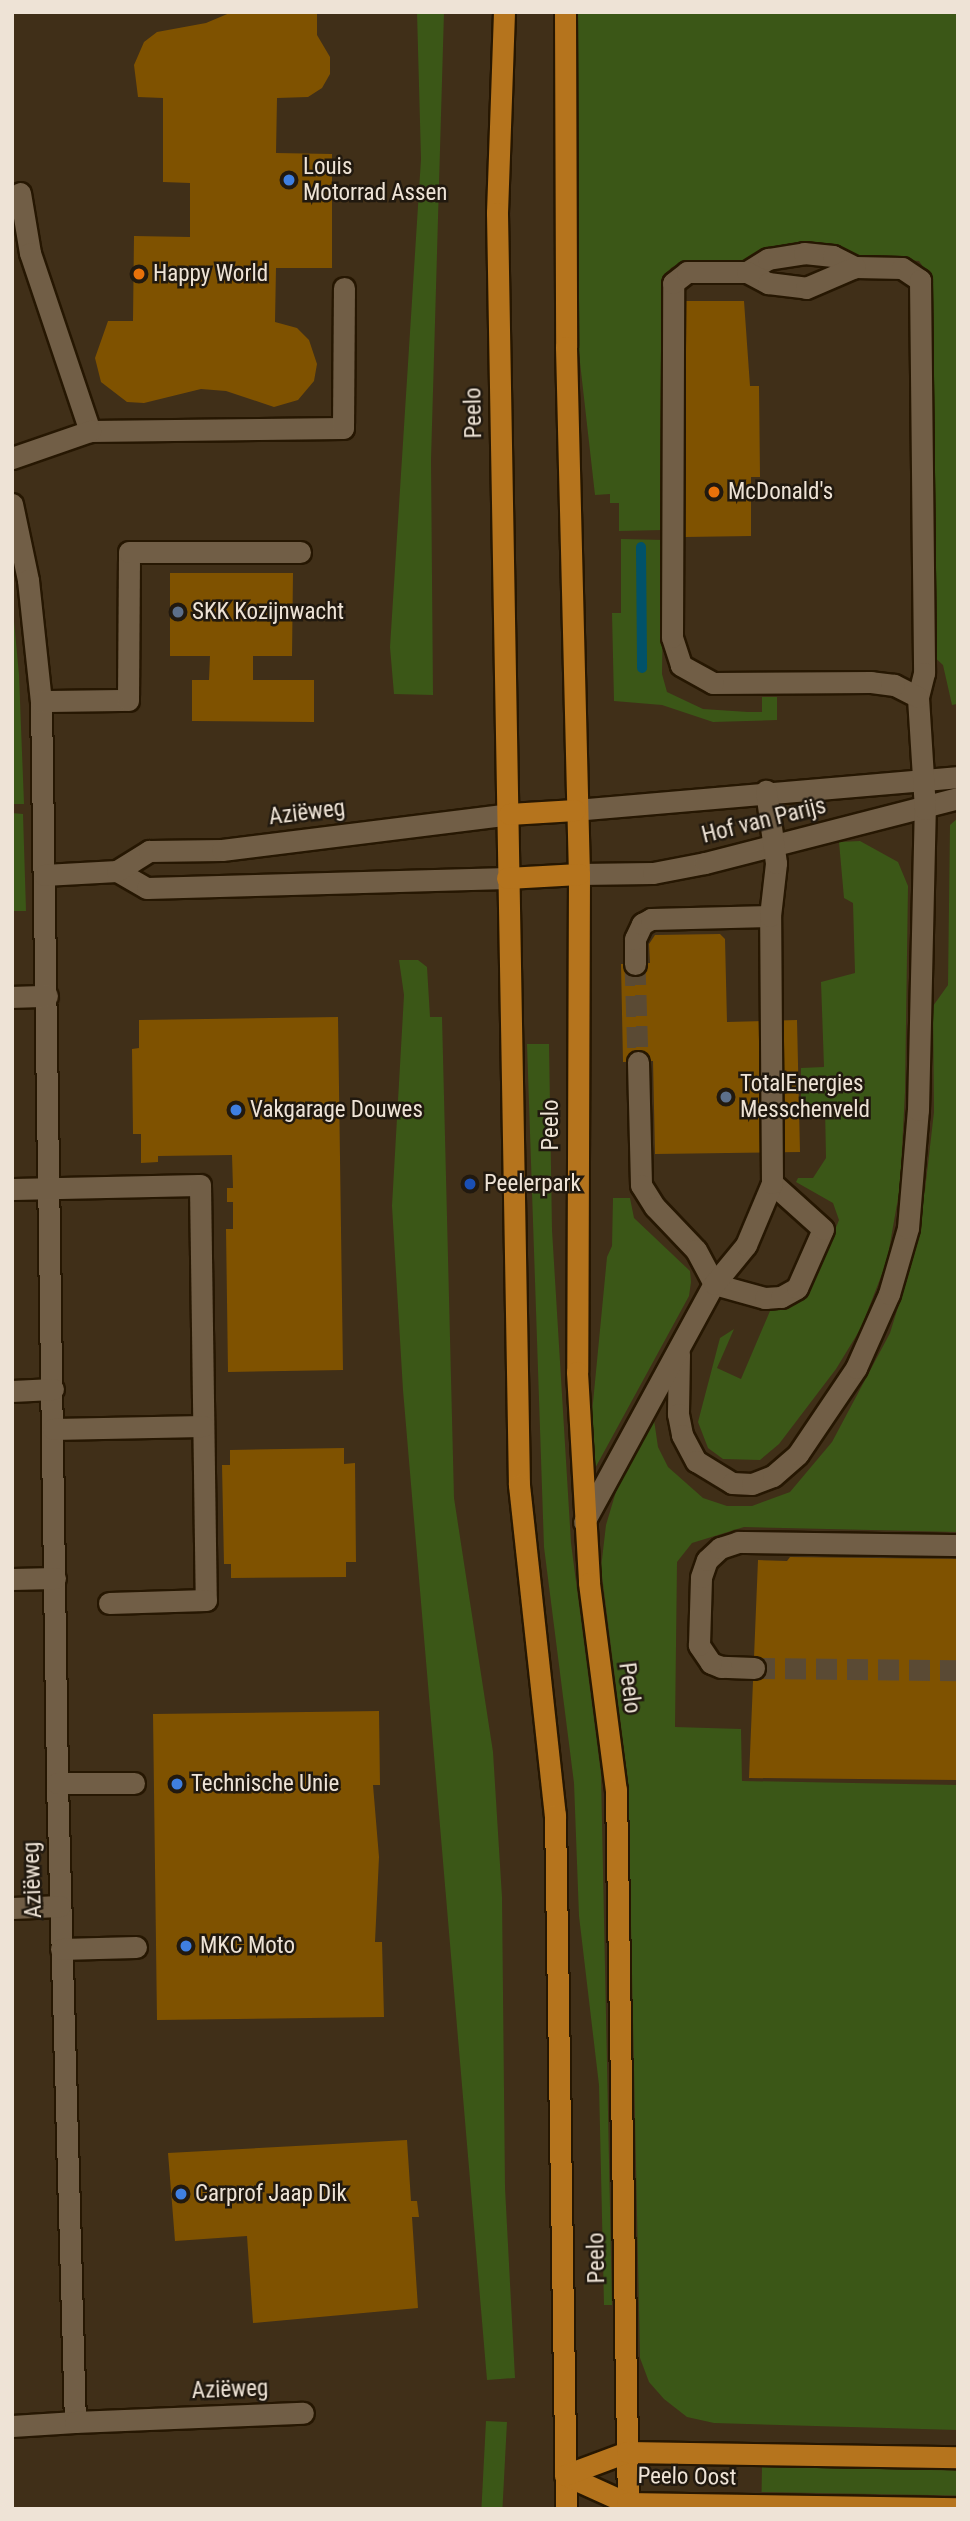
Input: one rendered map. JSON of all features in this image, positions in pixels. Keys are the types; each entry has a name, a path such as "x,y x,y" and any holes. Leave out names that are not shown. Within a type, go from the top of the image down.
{"main road":[{"name":"Peelo","path":"504,12 497,213 519,1485 555,1815 566,2509"},
{"name":"Peelo","path":"565,12 562,88 575,810 579,874 577,1373 584,1522 616,1790 627,2506"},
{"path":"509,814 575,810"},
{"path":"507,878 579,874"},
{"name":"Peelo Oost","path":"565,2475 627,2452 958,2457"},
{"name":"Peelo Oost","path":"565,2475 627,2506 958,2508"}],"street":[{"path":"20,193 21,257 90,431"},
{"path":"679,1354 682,1435 696,1461 732,1483 752,1484 774,1476 798,1454 856,1368 889,1294 908,1228 918,1110 925,809 918,697 924,673 923,294 913,272 855,267 833,256 804,253 768,260 747,272"},
{"path":"855,267 806,288 768,283 747,272 687,272 679,274 670,289 675,653 694,676 713,683 871,682 894,685 918,697"},
{"path":"12,458 90,431 342,428 344,288"},
{"name":"Aziëweg","path":"12,504 28,580 41,701 54,1429 57,1783 75,2423"},
{"path":"41,701 128,699 129,552 300,552"},
{"name":"Hof van Parijs","path":"575,810 766,791 958,778"},
{"path":"584,1522 679,1354 714,1284 746,1245 772,1183 770,916 776,863 766,791"},
{"name":"Hof van Parijs","path":"579,874 653,873 925,809 958,798"},
{"name":"Aziëweg","path":"44,875 117,871 149,851 222,850 509,814"},
{"path":"117,871 147,888 507,878"},
{"path":"635,964 635,939 642,924 651,919 770,916"},
{"path":"12,997 47,996"},
{"path":"638,1062 641,1185 654,1207 696,1250 714,1284 765,1298 781,1297 797,1288 823,1229 772,1183"},
{"path":"12,1189 200,1185 206,1600 109,1603"},
{"path":"12,1391 53,1389"},
{"path":"54,1429 203,1426"},
{"path":"754,1668 711,1663 699,1645 701,1577 707,1560 720,1548 738,1542 958,1545"},
{"path":"12,1578 55,1578"},
{"path":"57,1783 134,1783"},
{"path":"12,1908 60,1906"},
{"path":"61,1949 135,1947"},
{"name":"Aziëweg","path":"12,2426 303,2413"}],"green space":[{"path":"417,12 444,12 431,460 433,695 394,694 390,647 421,159"},
{"path":"577,12 958,12 957,704 952,705 943,665 932,655 932,280 919,261 860,256 824,243 790,243 743,262 681,263 671,268 661,283 663,530 619,531 619,503 610,503 610,494 595,495 578,345"},
{"path":"621,539 664,540 662,674 667,692 703,709 748,712 762,712 762,697 777,697 777,720 713,722 662,705 614,701 612,613 621,613"},
{"path":"12,599 19,675 24,804 12,804"},
{"path":"12,813 23,814 26,911 12,911"},
{"path":"958,818 958,1532 744,1527 692,1543 677,1562 675,1727 741,1729 742,1781 958,1785 958,2430 714,2423 687,2417 664,2399 649,2382 640,2358 628,1781 601,1568 606,1525 620,1478 649,1419 654,1420 658,1447 668,1467 703,1498 727,1506 752,1506 790,1492 832,1442 890,1333 911,1265 925,1190 934,1112 933,1006 948,985 950,825"},
{"path":"860,841 898,862 908,886 905,1092 900,1187 887,1261 861,1328 836,1369 779,1444 760,1460 723,1459 708,1448 698,1422 720,1338 734,1329 717,1368 741,1379 770,1311 802,1294 814,1281 839,1220 833,1203 796,1182 798,1178 813,1178 826,1158 825,1107 801,1107 801,1068 824,1067 821,982 855,973 853,903 844,898 839,842"},
{"path":"399,960 418,960 427,967 430,1017 442,1017 454,1498 493,1752 502,1897 505,2188 515,2378 487,2380 403,1390 392,1206 404,995"},
{"path":"527,1044 549,1044 552,1230 571,1543 601,1774 612,2305 604,2305 599,2085 579,1916 574,1783 544,1547"},
{"path":"613,1198 630,1198 634,1218 690,1271 691,1282 689,1296 593,1472 592,1413 607,1257 612,1246"},
{"path":"486,2421 507,2422 502,2509 481,2509"},
{"path":"762,2467 958,2470 958,2495 762,2492"}],"building":[{"path":"232,12 317,12 317,35 330,57 330,74 322,88 308,97 277,98 276,153 332,154 332,268 276,268 275,322 297,328 309,340 317,364 314,381 298,400 274,407 226,391 201,389 144,403 127,402 101,382 95,358 108,321 133,321 134,236 190,237 190,183 163,182 163,98 138,97 134,65 144,42 157,32 206,23"},
{"path":"684,301 744,301 750,386 759,386 760,477 751,477 751,536 685,537 685,475 673,475 672,350 684,350"},
{"path":"170,573 293,573 292,656 253,656 253,680 314,680 314,722 192,721 192,680 209,680 210,656 170,656"},
{"path":"720,934 725,939 727,1022 797,1020 800,1152 655,1154 653,1061 623,1062 621,964 650,963 649,944 655,935"},
{"path":"338,1017 343,1370 228,1372 226,1229 233,1229 233,1202 227,1202 227,1188 233,1188 232,1155 158,1156 158,1162 141,1163 141,1134 133,1134 132,1049 139,1048 139,1020"},
{"path":"344,1448 344,1464 355,1463 356,1562 346,1562 346,1577 231,1578 231,1564 224,1564 222,1465 230,1465 230,1450"},
{"path":"790,1557 958,1559 958,1780 749,1778 758,1560 787,1561"},
{"path":"379,1711 380,1785 373,1785 379,1857 375,1942 382,1942 384,2017 157,2020 153,1714"},
{"path":"407,2140 411,2201 417,2201 419,2217 412,2217 418,2308 253,2323 247,2236 175,2241 168,2153"}],"waterway":[{"path":"641,547 642,668"}],"tunnel":[{"path":"635,964 638,1062"},
{"path":"754,1668 958,1670"}],"place":[{"name":"Louis Motorrad Assen","path":"289,180"},
{"name":"Happy World","path":"139,274"},
{"name":"McDonald's","path":"714,492"},
{"name":"SKK Kozijnwacht","path":"178,612"},
{"name":"TotalEnergies Messchenveld","path":"726,1097"},
{"name":"Vakgarage Douwes","path":"236,1110"},
{"name":"Peelerpark","path":"470,1184"},
{"name":"Technische Unie","path":"177,1784"},
{"name":"MKC Moto","path":"186,1946"},
{"name":"Carprof Jaap Dik","path":"181,2194"}]}
